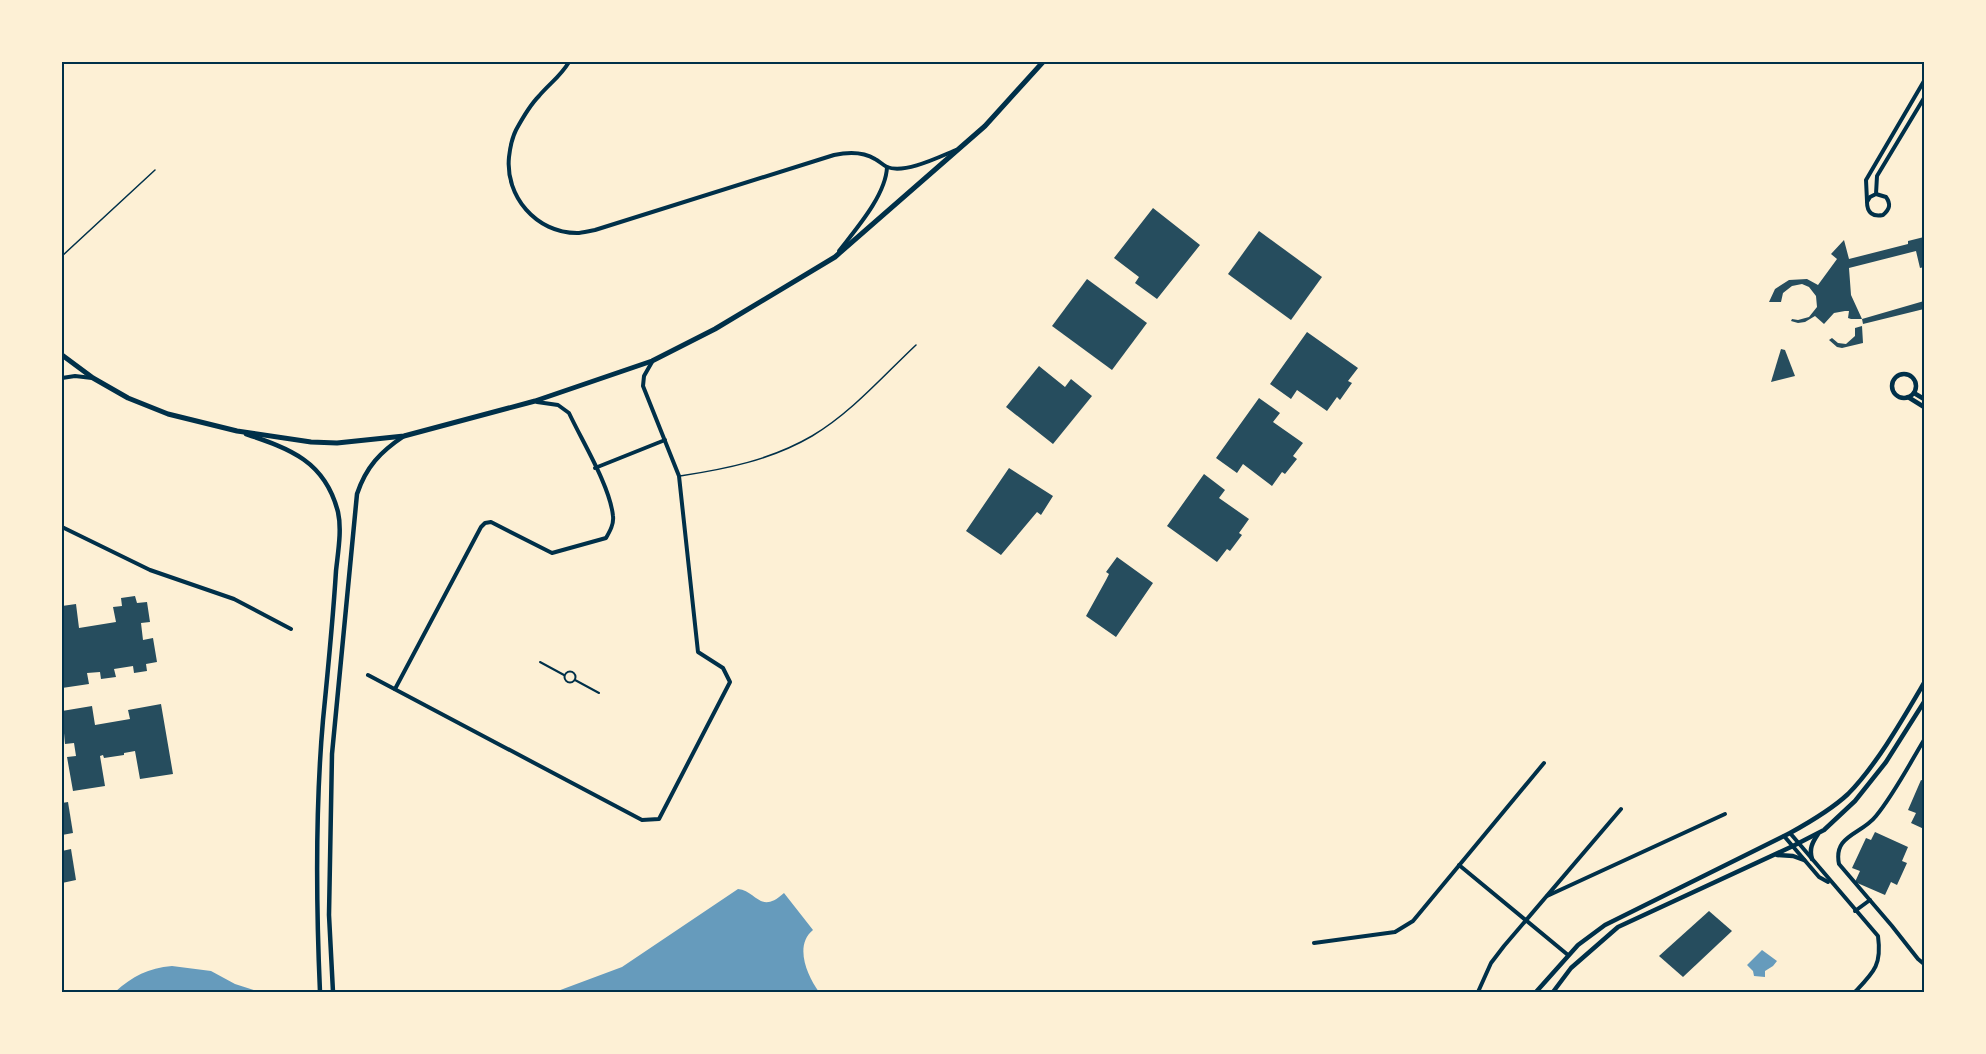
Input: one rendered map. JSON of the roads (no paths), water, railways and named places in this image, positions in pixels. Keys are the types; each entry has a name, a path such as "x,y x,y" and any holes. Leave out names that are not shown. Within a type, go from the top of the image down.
{"main road":[{"path":"237,431 311,442 337,443 404,436 535,402 652,361 715,329 835,257 985,126 1043,62"},
{"path":"62,355 93,378 128,398 168,414 237,431 296,453 323,480 338,512 339,540 316,836 320,993"},
{"path":"1903,373 1911,375 1917,385 1914,393 1908,397 1900,398 1893,392 1892,384 1895,377 1903,373"},
{"path":"1914,393 1924,399"},
{"path":"1908,397 1924,407"},
{"path":"333,993 329,881 332,754 357,494 367,470 404,436"},
{"path":"1536,993 1568,955 1592,933 1790,833 1819,817 1848,794 1877,757 1924,683"},
{"path":"1812,859 1810,852 1820,832 1855,801 1886,762 1924,702"},
{"path":"1553,993 1571,969 1618,927 1820,832"},
{"path":"1774,855 1792,856 1804,860"}],"street":[{"path":"569,62 562,74 538,96 514,132 508,166 510,180 522,205 531,217 558,230 577,233 595,230 834,155 858,152 874,158 887,167 907,167 959,148"},
{"path":"1867,202 1870,197 1881,194 1889,201 1887,212 1878,216 1869,212 1867,202 1866,180 1924,81"},
{"path":"1876,194 1876,176 1924,98"},
{"path":"835,257 874,202 887,175 887,167"},
{"path":"368,675 642,820 658,819 730,682 723,668 698,652 680,476 643,386 644,376 652,361"},
{"path":"62,378 75,376 93,378"},
{"path":"395,689 485,523 491,522 552,553 606,538 612,528 613,516 604,486 569,413 558,405 535,402"},
{"path":"595,468 665,440"},
{"path":"62,528 150,570 234,599 291,629"},
{"path":"540,662 565,675 567,682 574,680 598,693"},
{"path":"565,675 572,673 574,680"},
{"path":"1924,740 1875,818 1839,844 1837,854 1839,864 1924,964"},
{"path":"1314,943 1395,932 1413,921 1544,763"},
{"path":"1478,993 1491,963 1544,897 1622,809"},
{"path":"1544,897 1725,814"},
{"path":"1790,833 1878,936 1880,954 1875,971 1855,993"},
{"path":"1784,836 1819,877 1831,883"},
{"path":"1459,865 1568,955"},
{"path":"1855,911 1870,900"}],"lane":[{"path":"680,476 732,468 771,455 811,436 860,399 916,345"}],"water":[{"path":"738,889 764,902 776,899 784,893 813,930 807,936 803,952 810,978 819,992 555,992 622,967"},
{"path":"1762,950 1777,961 1765,971 1765,977 1754,976 1753,971 1747,965"},
{"path":"172,966 211,971 235,984 260,992 115,992 141,974"}]}
